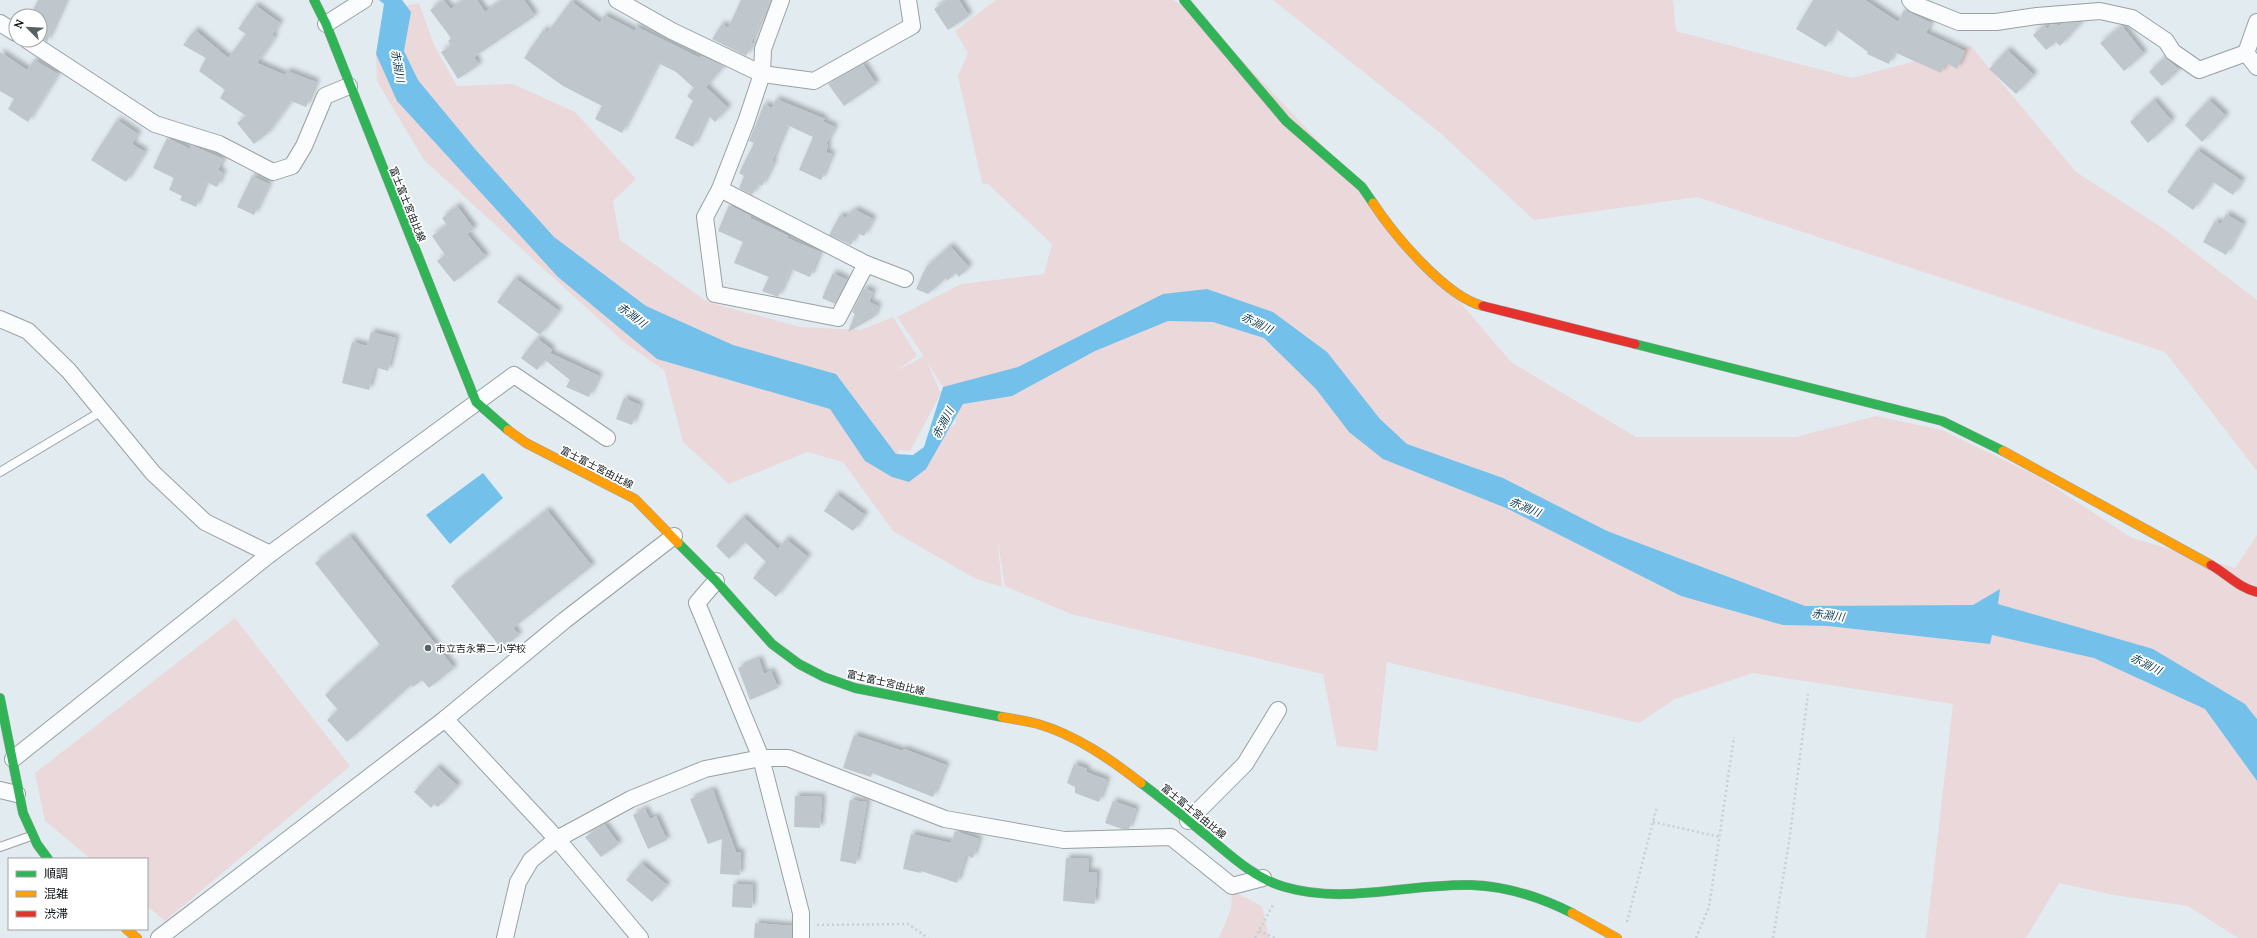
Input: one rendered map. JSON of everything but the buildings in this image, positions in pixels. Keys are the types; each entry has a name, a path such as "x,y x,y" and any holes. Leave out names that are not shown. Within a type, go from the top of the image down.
{"main road":[{"name":"富士富士宮由比線","path":"314,0 326,24 349,86 476,402 500,425 526,443 611,485 635,499 674,536 772,644 798,664 824,677 855,688 1038,724 1058,731 1106,757 1244,866 1263,878 1283,886 1303,892 1328,894 1470,885 1517,890 1554,903 1617,938"},
{"path":"1184,0 1235,58 1286,121 1362,187 1389,227 1443,284 1461,294 1487,306 1942,420 1991,444 2226,573 2245,589 2257,592"},
{"path":"0,698 13,759 17,794 25,824 47,858"},
{"path":"127,930 137,938"}],"street":[{"path":"326,24 364,0"},
{"path":"617,0 672,31 762,74 814,81 912,26 908,0"},
{"path":"781,0 763,50 762,74 746,122 720,189 705,217 715,294 838,318 866,264"},
{"path":"1910,0 1914,4 1959,22 1996,22 2038,16 2100,11 2132,18 2166,41 2173,52 2198,70 2246,52 2257,22"},
{"path":"39,48 155,124 219,144 272,172 292,166 304,146 325,96 349,86"},
{"path":"2246,52 2257,67"},
{"path":"720,189 866,264 905,279"},
{"path":"0,319 28,331 69,371 153,473 205,522 270,554"},
{"path":"13,759 270,554 514,375 607,438"},
{"path":"159,938 446,719 565,620 674,536"},
{"path":"716,581 697,603 761,758 800,913 801,932"},
{"path":"1188,821 1245,764 1278,710"},
{"path":"446,719 557,840 640,938"},
{"path":"505,938 518,882 531,860 557,840 631,800 705,769 761,758 788,758 945,819 1064,840 1171,838 1232,886 1263,878"},
{"path":"0,790 17,794"}],"lane":[{"path":"0,472 102,411"},
{"path":"0,847 32,836"}],"path":[{"path":"1773,938 1789,842 1808,694"},
{"path":"1696,938 1709,907 1734,737"},
{"path":"1625,930 1657,806"},
{"path":"1653,822 1720,837"},
{"path":"1255,938 1283,886"},
{"path":"801,932 908,924 928,938"},
{"path":"1259,931 1275,938"}],"shaded area":[{"path":"996,0 1173,0 1198,14 1362,187 1511,362 1636,437 1796,437 1876,416 1942,430 2039,477 2132,538 2235,568 2257,535 2257,729 2194,694 2257,781 2257,938 2238,938 2188,906 2114,895 2059,883 2026,938 1926,938 1953,704 1753,673 1675,699 1639,723 1387,662 1377,751 1337,746 1323,674 1071,614 1005,586 997,536 1002,587 974,578 893,531 843,462 807,452 729,484 683,442 664,370 625,343 424,160 377,81 376,51 402,7 419,3 434,45 457,86 513,84 575,112 636,179 613,201 620,240 706,301 729,308 801,327 861,330 893,317 917,356 896,371 924,356 897,317 961,284 1044,274 1052,244 988,184 982,183 958,76 968,53 955,31","holes":["926,360 953,403 956,423 903,467 898,450 910,451 941,393"]},
{"path":"1273,0 1673,0 1676,31 1852,78 1971,46 2076,172 2164,229 2257,300 2257,471 2165,352 1697,197 1534,220 1439,132"},
{"path":"235,618 350,766 165,921 148,907 148,858 90,858 45,821 35,773"},
{"path":"1232,891 1262,906 1269,938 1219,938 1231,909"}],"water":[{"name":"赤淵川","path":"379,0 402,0 411,12 404,51 418,80 475,149 554,237 646,306 733,345 836,374 896,454 913,455 924,447 943,387 1018,367 1163,294 1207,289 1273,312 1327,352 1380,419 1407,444 1503,478 1607,531 1805,606 1973,605 2000,589 1998,604 2153,649 2245,704 2257,719 2257,781 2205,709 2094,658 1992,635 1990,644 1828,626 1783,625 1681,596 1506,508 1383,459 1349,432 1316,389 1264,338 1213,322 1168,321 1095,351 1012,396 963,404 926,469 909,482 892,477 865,461 830,409 657,359 558,277 397,101 376,54 384,4"},
{"path":"483,473 503,498 450,544 426,515"}],"traffic: fast":[{"path":"314,0 326,24 476,402 508,430"},
{"path":"1184,0 1286,121 1362,187 1373,203"},
{"path":"1635,344 1942,421 2003,451"},
{"path":"678,543 716,581 772,644 799,664 824,677 855,688 1002,717"},
{"path":"0,698 23,813 37,844 47,858"},
{"path":"1141,783 1243,866 1263,878 1285,887 1308,892 1354,894 1448,885 1484,886 1523,893 1572,913"}],"traffic: slow":[{"path":"1373,203 1407,247 1437,278 1453,291 1483,306"},
{"path":"508,430 526,443 635,499 678,543"},
{"path":"2003,451 2211,565"},
{"path":"1002,717 1038,724 1066,734 1105,757 1141,783"},
{"path":"1572,913 1617,938"},
{"path":"127,930 137,938"}],"traffic: jam":[{"path":"1483,306 1635,344"},
{"path":"2211,565 2244,587 2257,592"}],"place":[{"name":"市立吉永第二小学校","path":"428,648"}]}
